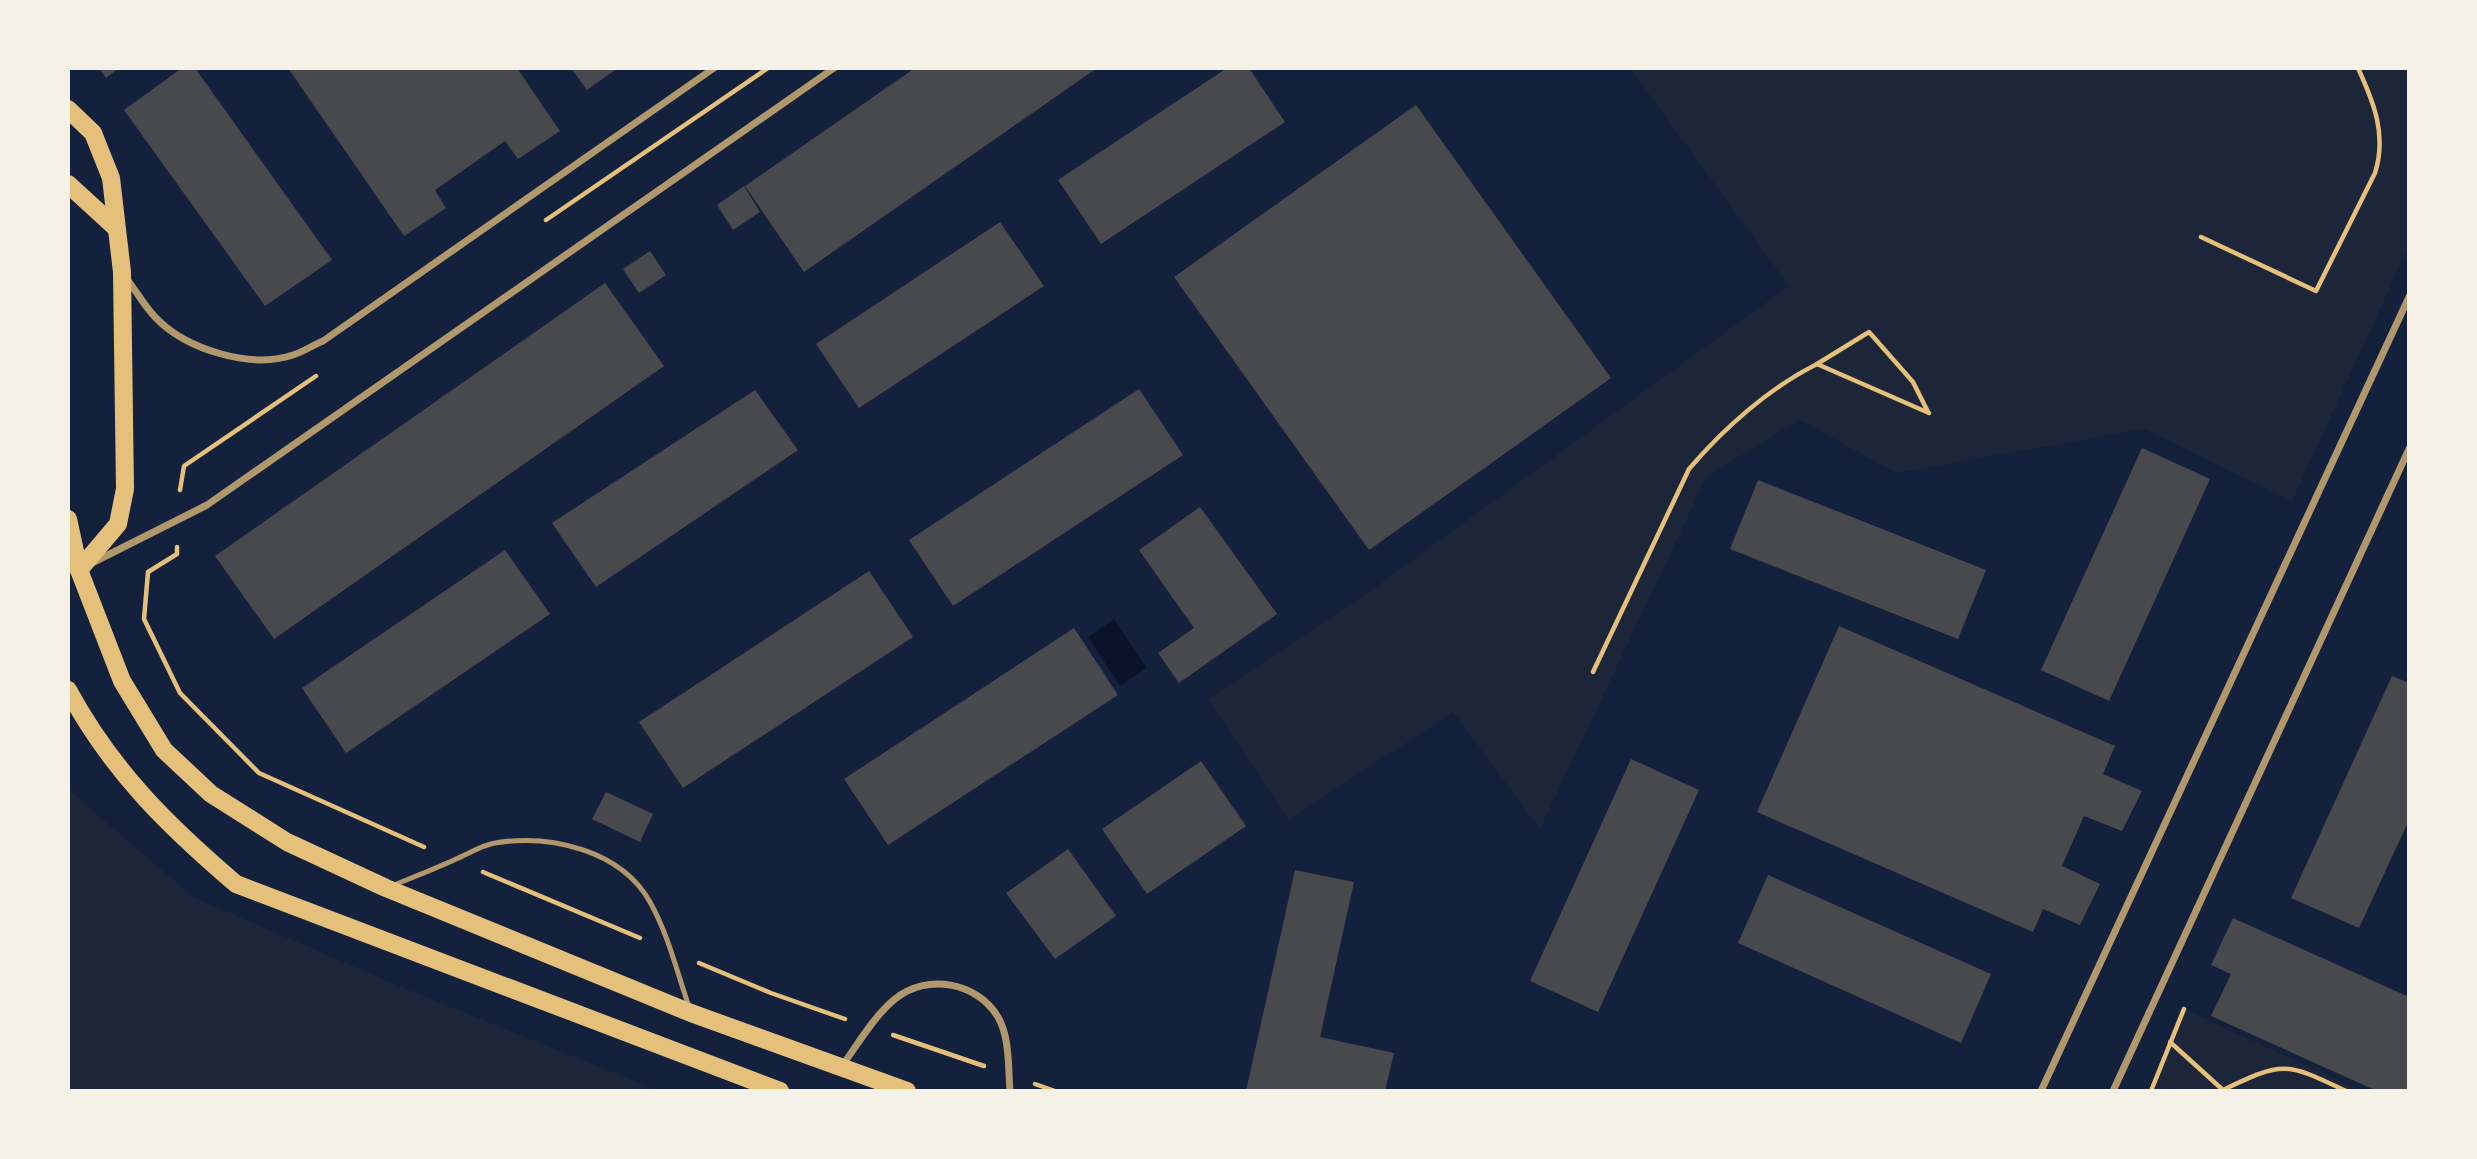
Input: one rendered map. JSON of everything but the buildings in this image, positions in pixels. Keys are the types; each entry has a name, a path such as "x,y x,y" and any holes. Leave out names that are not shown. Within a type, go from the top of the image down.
{"main road":[{"path":"68,109 93,133 111,178 122,272 125,489 118,524 74,570"},
{"path":"68,184 115,227"},
{"path":"68,519 74,570 122,681 164,750 211,794 287,842 386,888 691,1013 907,1091"},
{"path":"68,690 114,764 171,828 236,884 780,1091"}],"street":[{"path":"122,272 156,318 187,341 209,350 237,356 266,359 292,355 323,341 714,68"},
{"path":"74,570 207,505 834,68"},
{"path":"2040,1091 2407,309 2409,297"},
{"path":"2113,1091 2409,449"},
{"path":"841,1067 896,998 912,988 930,984 967,989 984,1001 998,1017 1006,1037 1010,1091"}],"lane":[{"path":"386,888 492,843 527,841 575,847 604,859 630,876 649,900 691,1013"}],"path":[{"path":"2201,237 2316,291 2381,156 2378,120 2358,68"},
{"path":"1593,671 1689,469 1703,452 1771,392 1869,332 1913,382 1929,413 1817,364"},
{"path":"177,554 148,572 144,619 180,693 260,774 454,860 771,993 1055,1091"},
{"path":"2151,1091 2184,1009"},
{"path":"2170,1041 2223,1090 2263,1071 2281,1068 2300,1069 2346,1091"}],"shaded area":[{"path":"1630,68 2409,68 2409,246 2292,501 2144,429 1896,473 1800,420 1707,476 1540,829 1453,712 1289,820 1208,699 1366,594 1789,286"},
{"path":"1114,619 1147,668 1120,686 1088,637"},
{"path":"68,789 193,897 406,989 660,1091 68,1091"},
{"path":"2184,1009 2363,1091 2151,1091"}]}
